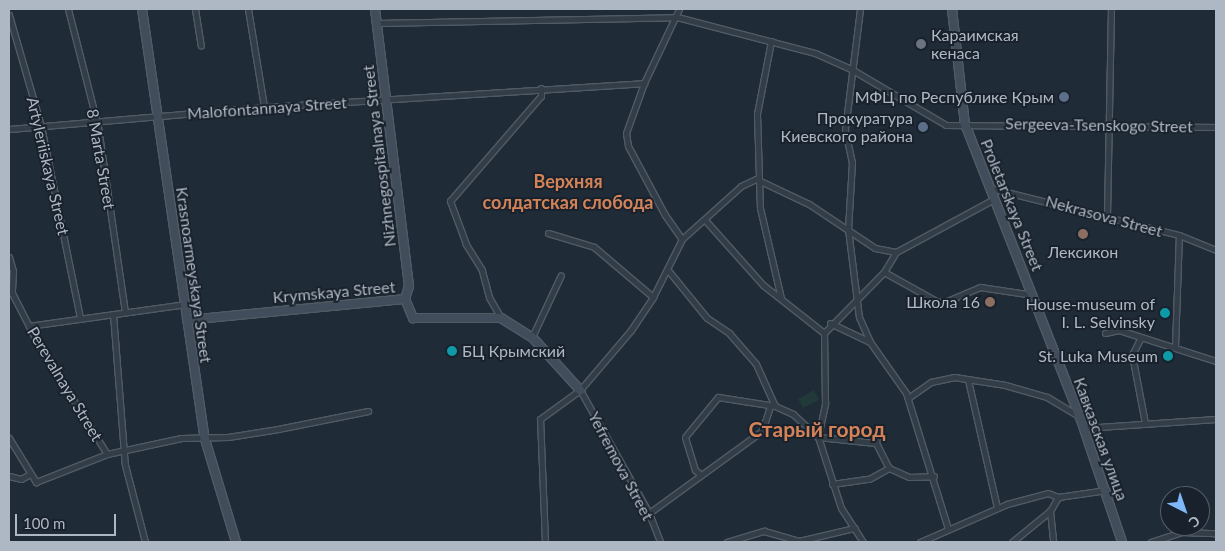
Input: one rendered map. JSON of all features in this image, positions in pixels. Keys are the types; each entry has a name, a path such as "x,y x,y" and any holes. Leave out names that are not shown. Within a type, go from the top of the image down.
{"main road":[{"name":"Krasnoarmeyskaya Street","path":"142,9 156,116 204,436 236,542"},
{"name":"Nizhnegospitalnaya Street","path":"375,9 409,286 405,299"},
{"name":"Proletarskaya Street","path":"952,9 965,124 1080,417"},
{"name":"Krymskaya Street","path":"188,320 405,299 413,318 501,318"},
{"path":"501,318 532,337 580,390"},
{"name":"Кавказская улица","path":"1080,417 1122,542"}],"street":[{"name":"8 Marta Street","path":"68,9 96,120 126,312"},
{"path":"195,9 201,46"},
{"path":"248,9 264,107"},
{"path":"678,9 677,16 644,83 626,133 628,146 668,221 682,239"},
{"path":"860,9 845,130 852,162 848,229 859,317 870,342 908,398 934,476 948,529"},
{"path":"1107,216 1111,9"},
{"name":"Artyleriiskaya Street","path":"9,15 41,126 80,318"},
{"name":"Sergeeva-Tsenskogo Street","path":"376,23 677,16 815,53 852,69 946,125 1216,127"},
{"path":"772,41 756,114 761,180 760,208 781,298"},
{"name":"Malofontannaya Street","path":"9,129 264,107 541,88 644,83"},
{"path":"501,318 489,297 482,270 466,244 450,201 541,96 541,88"},
{"path":"545,542 540,419 580,390 631,330 653,297 682,239 748,181 761,180 810,204 875,248 896,252"},
{"name":"Nekrasova Street","path":"990,188 1179,235 1216,250"},
{"path":"864,542 854,528 832,484 818,437 825,403 824,333 830,324 884,272 896,252 994,199"},
{"path":"705,220 764,285 824,333"},
{"path":"548,233 594,247 653,297"},
{"path":"1175,347 1179,235"},
{"name":"Perevalnaya Street","path":"9,257 13,271 11,290 29,326 107,454"},
{"path":"648,513 762,430 772,406 756,364 729,333 708,318 667,269"},
{"path":"884,272 938,302 947,301 980,287 1033,295"},
{"path":"532,337 562,275"},
{"path":"29,326 185,304"},
{"path":"113,314 125,465 144,542"},
{"path":"830,324 870,342"},
{"path":"1105,333 1119,330 1216,361"},
{"path":"1141,338 1132,355 1145,423"},
{"path":"908,398 931,382 954,377 1005,385 1046,397 1080,417"},
{"path":"968,380 997,508"},
{"name":"Yefremova Street","path":"580,390 648,513 660,542"},
{"path":"701,475 695,470 685,436 718,397 772,406 793,414 818,437 876,442"},
{"path":"9,438 36,482 107,454 181,438 237,436 368,411"},
{"path":"1084,428 1216,419"},
{"path":"878,432 876,442 889,468 909,477 934,476"},
{"path":"832,484 869,479 889,468"},
{"path":"9,476 21,479 30,474"},
{"path":"920,542 997,508 1048,493 1058,497 1106,490"},
{"path":"1012,542 1050,511 1058,497"},
{"path":"1050,511 1053,542"},
{"path":"727,542 744,535 764,531 799,541 854,528"},
{"path":"1151,542 1181,532 1216,533"}],"green space":[{"path":"814,390 819,400 803,408 798,399"}],"place":[{"name":"Караимская кенаса","path":"921,44"},
{"name":"МФЦ по Республике Крым","path":"1064,97"},
{"name":"Прокуратура Киевского района","path":"923,127"},
{"name":"Лексикон","path":"1083,234"},
{"name":"Школа 16","path":"990,302"},
{"name":"House-museum of I. L. Selvinsky","path":"1165,313"},
{"name":"БЦ Крымский","path":"452,351"},
{"name":"St. Luka Museum","path":"1168,356"}],"district":[{"name":"Верхняя солдатская слобода","path":"568,192"},
{"name":"Старый город","path":"817,429"}]}
